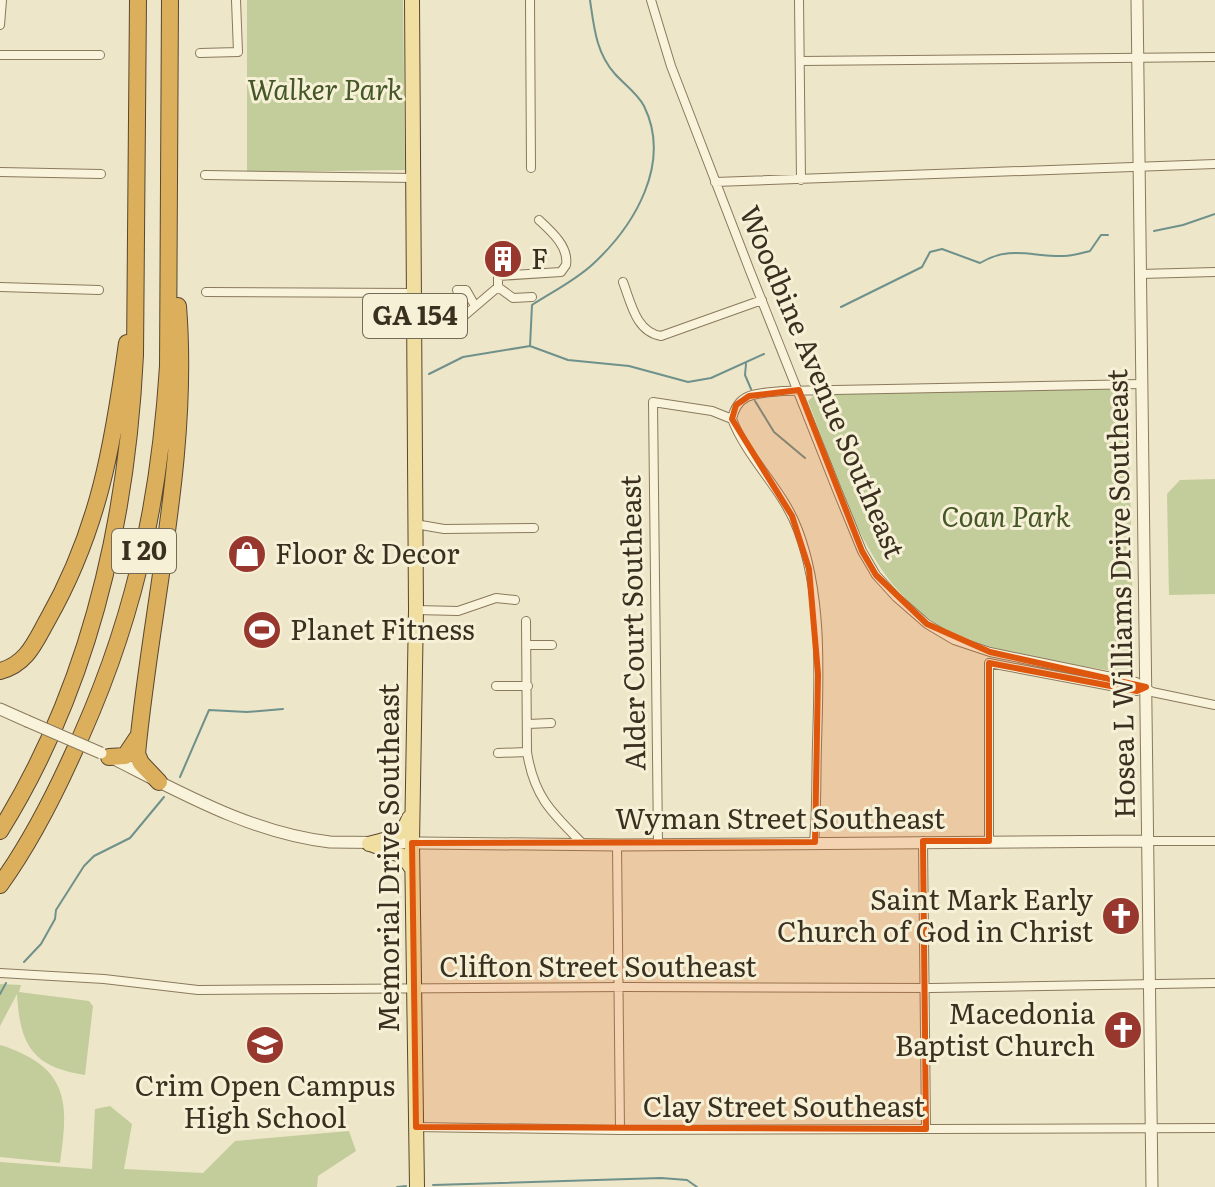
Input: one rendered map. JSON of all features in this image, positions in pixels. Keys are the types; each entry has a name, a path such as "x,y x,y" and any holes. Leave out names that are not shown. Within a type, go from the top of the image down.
{"highway":[{"name":"I 20","path":"0,831 46,746 73,680 96,612 116,525 131,429 135,355 138,0"},
{"name":"I 20","path":"0,885 33,834 58,787 94,707 130,608 146,542 160,468 166,405 170,0"},
{"path":"159,782 141,763 137,754 170,516 180,404 181,346 169,187"},
{"path":"0,671 25,659 70,580 95,515 117,414 137,250"},
{"path":"105,755 125,756 139,732"}],"main road":[{"name":"Memorial Drive Southeast","path":"412,0 416,610 412,843 417,1187"},
{"path":"369,844 389,840 402,832 413,806"},
{"path":"369,844 402,856 413,869"}],"street":[{"path":"200,53 238,52 236,0"},
{"path":"530,0 531,168"},
{"name":"Woodbine Avenue Southeast","path":"651,0 671,66 715,182 862,551 876,575 927,624 954,640 990,652 1136,682 1146,687"},
{"path":"799,0 801,180"},
{"name":"Hosea L Williams Drive Southeast","path":"1137,0 1152,1187"},
{"path":"0,25 1,4"},
{"path":"0,55 100,55"},
{"path":"800,61 1215,57"},
{"path":"715,182 1215,164"},
{"path":"0,172 101,174"},
{"path":"205,175 414,178"},
{"path":"498,287 498,276 555,273 561,272 566,265 565,252 554,234 539,220"},
{"path":"1140,274 1215,272"},
{"path":"623,282 642,326 647,332 661,336 762,300"},
{"path":"0,287 99,290"},
{"path":"498,287 513,298 532,297"},
{"path":"415,316 464,316 498,287"},
{"path":"457,290 466,290 475,306"},
{"path":"206,292 415,293"},
{"path":"814,842 818,674 809,569 792,516 772,482 745,448 732,419 736,405 749,396 799,390 1142,384"},
{"name":"Alder Court Southeast","path":"658,843 653,402 712,411 732,419"},
{"path":"415,524 444,529 534,528"},
{"path":"416,610 458,611 496,598 515,600"},
{"path":"526,621 527,752 530,770 549,811 583,844"},
{"path":"527,645 552,645"},
{"path":"989,841 989,663 1137,691 1146,687 1152,692 1215,705"},
{"path":"496,686 528,686"},
{"path":"0,699 5,711"},
{"name":"Wyman Street Southeast","path":"5,711 233,816 288,836 330,842 617,845 1148,841"},
{"path":"528,724 551,723"},
{"path":"498,753 527,752"},
{"path":"923,841 926,1129"},
{"path":"1148,841 1215,841"},
{"path":"617,845 620,1130"},
{"name":"Clifton Street Southeast","path":"0,973 104,979 198,990 926,988 1215,983"},
{"name":"Clay Street Southeast","path":"416,1127 620,1130 1215,1128"}],"highlighted area":[{"path":"799,390 862,551 876,575 927,624 990,652 1146,687 1137,691 989,663 989,841 923,841 926,1129 416,1127 412,843 815,842 818,674 809,569 792,516 732,419 736,405 749,396"}],"green space":[{"name":"Walker Park","path":"247,0 403,0 405,170 247,172"},
{"name":"Coan Park","path":"1128,388 1134,675 1002,650 960,636 928,618 902,595 880,567 862,536 808,401 814,395"},
{"path":"1215,479 1215,594 1169,595 1167,494 1180,480"},
{"path":"0,984 21,985 19,992 89,1001 93,1006 85,1075 52,1066 32,1051 21,1027 17,994 0,1026"},
{"path":"0,1045 39,1064 58,1087 64,1114 60,1163 0,1157"},
{"path":"110,1106 132,1124 124,1169 203,1173 235,1141 349,1131 356,1151 318,1176 317,1187 0,1187 0,1162 92,1169 95,1109"}],"waterway":[{"path":"530,346 532,305 579,275 608,248 635,212 651,171 654,149 652,128 644,106 604,57 597,39 590,0"},
{"path":"1154,231 1215,214"},
{"path":"841,307 922,267 930,252 942,249 980,263 1011,253 1067,256 1090,251 1101,235 1108,235"},
{"path":"429,374 463,357 530,346 568,360 629,366 688,382 711,378 764,354"},
{"path":"746,364 745,375 751,389"},
{"path":"755,401 774,432 805,458"},
{"path":"180,777 209,710 247,712 283,709"},
{"path":"24,962 41,944 55,919 56,910 84,866 94,856 130,838 164,797"},
{"path":"0,994 6,983"},
{"path":"433,1185 661,1178 687,1180 697,1187"},
{"path":"397,1187 406,1186"}],"place":[{"name":"F","path":"503,259"},
{"name":"Floor & Decor","path":"247,554"},
{"name":"Planet Fitness","path":"262,630"},
{"name":"Saint Mark Early Church of God in Christ","path":"1121,916"},
{"name":"Macedonia Baptist Church","path":"1123,1030"},
{"name":"Crim Open Campus High School","path":"265,1045"}]}
